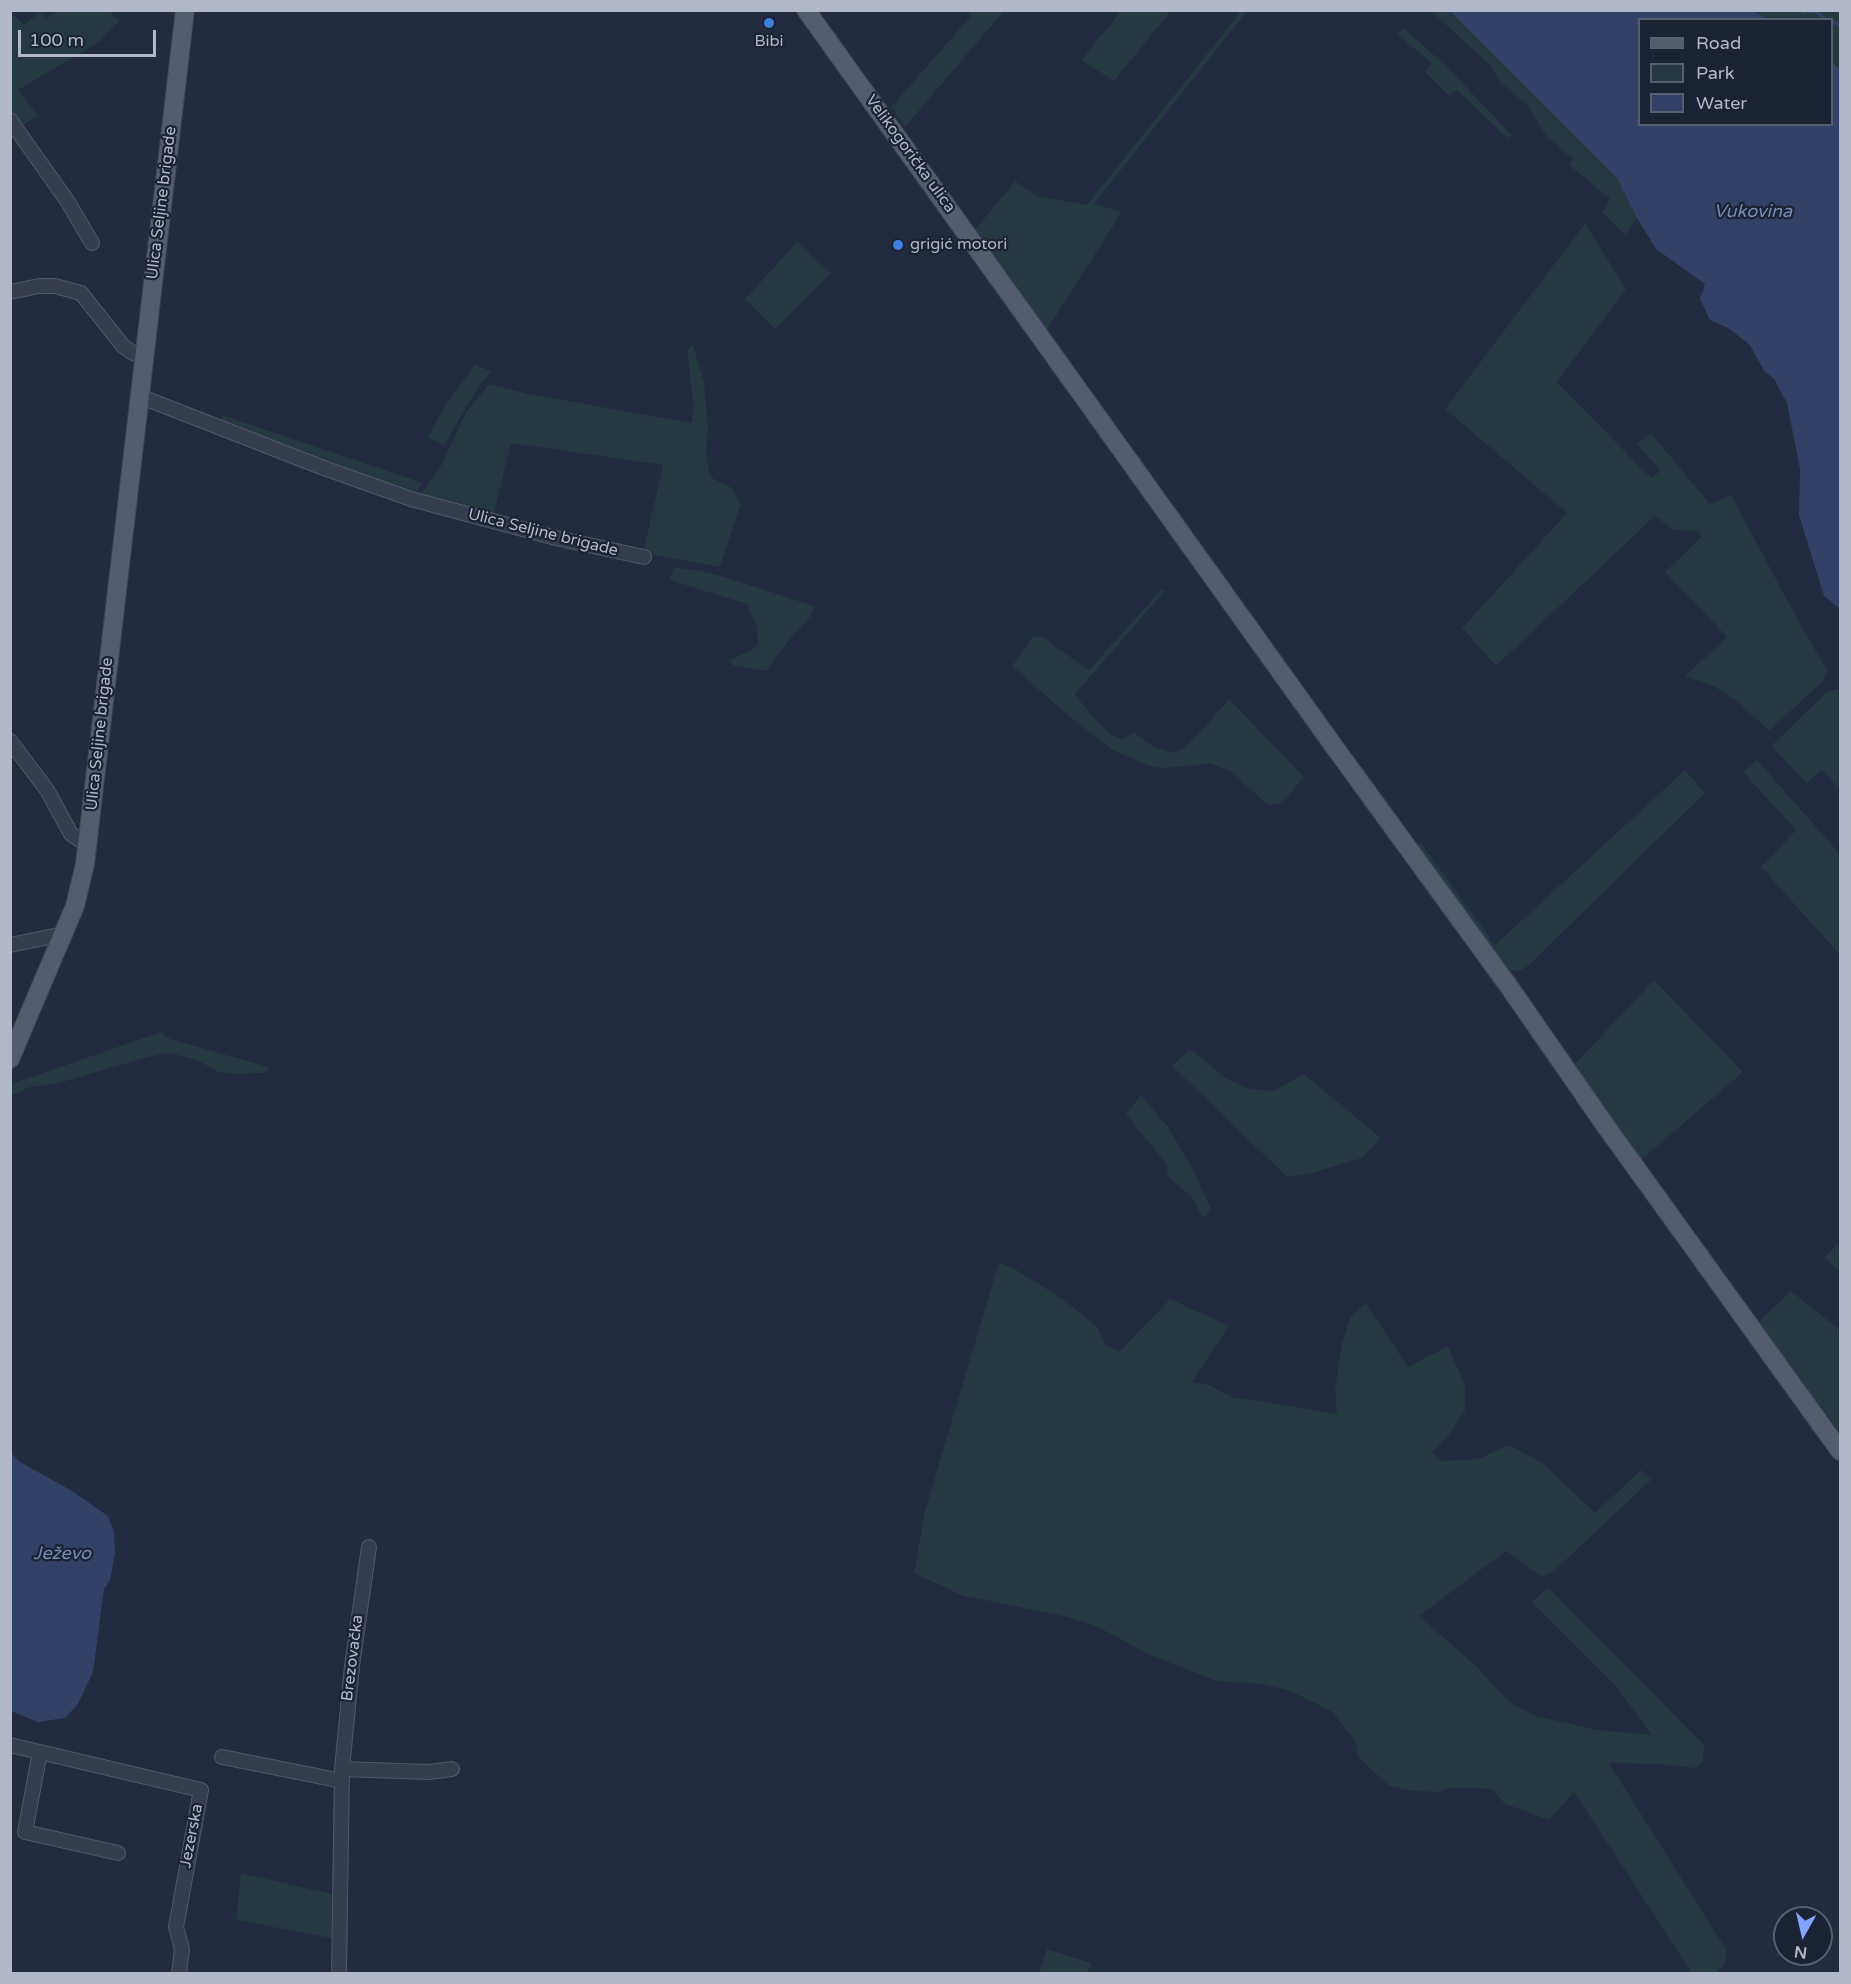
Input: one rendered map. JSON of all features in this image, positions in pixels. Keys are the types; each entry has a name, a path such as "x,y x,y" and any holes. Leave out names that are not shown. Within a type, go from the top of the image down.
{"main road":[{"name":"Ulica Seljine brigade","path":"10,1059 64,934 80,889 184,10"},
{"name":"Velikogorička ulica","path":"806,10 1510,988 1605,1125 1840,1451"}],"street":[{"path":"10,120 62,193 92,243"},
{"path":"10,292 39,286 55,286 81,293 123,345 144,357"},
{"name":"Ulica Seljine brigade","path":"139,396 321,467 411,499 556,538 644,557"},
{"path":"10,741 47,790 71,834 87,843"},
{"path":"10,945 64,934"},
{"name":"Brezovačka","path":"339,1974 342,1775 353,1654 369,1547"},
{"name":"Jezerska","path":"10,1745 201,1790 176,1927 182,1949 179,1974"},
{"path":"40,1752 25,1832 118,1853"},
{"path":"222,1757 342,1775 452,1769"}],"green space":[{"path":"1122,10 1171,11 1114,81 1081,60"},
{"path":"1822,10 1827,14 1829,11 1840,11 1840,69 1833,63 1833,18 1765,18 1754,11"},
{"path":"41,11 47,18 58,11 110,11 119,21 99,42 18,90 38,115 24,125 11,110 11,12 24,25"},
{"path":"967,11 1004,11 905,127 891,107 971,16"},
{"path":"1241,11 1247,11 1094,204 1122,212 1045,333 973,232 1015,181 1037,196 1087,205"},
{"path":"1431,11 1450,11 1617,178 1637,218 1625,235 1602,212 1610,199 1569,165 1573,159 1547,137 1528,106 1500,82 1491,66"},
{"path":"1403,27 1446,66 1512,135 1507,138 1457,90 1449,96 1425,72 1432,63 1397,35"},
{"path":"1585,223 1626,289 1557,382 1651,478 1660,471 1637,444 1651,433 1710,504 1731,495 1827,670 1823,681 1769,731 1738,702 1715,687 1685,676 1727,637 1665,572 1701,537 1699,531 1674,530 1655,516 1496,666 1462,628 1567,513 1445,409"},
{"path":"797,242 831,273 775,329 745,299"},
{"path":"693,345 704,382 708,428 706,450 709,471 712,478 732,488 741,504 720,567 643,553 663,465 511,443 493,517 418,498 442,464 466,412 489,384 529,394 692,423 693,402 687,350"},
{"path":"475,365 492,371 481,383 445,445 427,438 447,402"},
{"path":"222,415 423,483 417,491 411,494 218,426"},
{"path":"674,567 725,577 814,606 811,616 766,671 735,666 728,661 758,644 757,628 747,604 669,580"},
{"path":"1162,589 1165,591 1075,694 1110,734 1122,739 1134,733 1154,747 1174,753 1183,749 1229,699 1304,777 1279,804 1267,804 1228,770 1210,764 1165,768 1150,766 1112,750 1012,666 1034,636 1045,637 1089,670"},
{"path":"1836,689 1840,690 1840,790 1822,770 1807,783 1771,746 1826,693"},
{"path":"1757,760 1840,854 1840,955 1761,867 1796,830 1743,772"},
{"path":"1685,770 1705,793 1529,965 1520,971 1503,966 1416,848 1421,843 1495,945"},
{"path":"1654,980 1743,1072 1640,1161 1574,1065"},
{"path":"161,1032 170,1039 269,1067 266,1073 218,1072 197,1060 169,1053 59,1083 30,1087 11,1096 11,1084"},
{"path":"1190,1049 1226,1078 1249,1089 1273,1091 1304,1074 1381,1138 1362,1158 1309,1174 1287,1177 1172,1066"},
{"path":"1141,1095 1168,1127 1190,1164 1211,1209 1202,1218 1192,1197 1168,1177 1166,1164 1126,1114"},
{"path":"1840,1242 1840,1271 1824,1258"},
{"path":"999,1262 1018,1271 1064,1300 1097,1327 1105,1344 1119,1352 1170,1299 1229,1326 1192,1382 1209,1385 1234,1398 1337,1414 1335,1388 1342,1344 1350,1317 1366,1303 1408,1367 1448,1346 1465,1385 1465,1411 1448,1436 1432,1452 1443,1461 1478,1459 1509,1445 1543,1463 1595,1513 1641,1470 1651,1480 1553,1572 1542,1577 1506,1551 1419,1616 1475,1665 1509,1702 1536,1716 1598,1730 1652,1735 1615,1685 1532,1602 1548,1587 1705,1746 1702,1763 1695,1768 1660,1764 1609,1763 1727,1951 1725,1964 1715,1973 1692,1973 1574,1792 1549,1820 1505,1804 1491,1789 1449,1788 1439,1792 1413,1791 1389,1786 1359,1758 1354,1739 1331,1711 1290,1691 1262,1684 1216,1681 1152,1656 1098,1627 1067,1617 961,1595 914,1573 925,1511"},
{"path":"1791,1291 1840,1330 1840,1433 1758,1322"},
{"path":"241,1873 336,1895 336,1939 236,1920"},
{"path":"1047,1949 1091,1963 1088,1973 1039,1973"}],"water":[{"name":"Vukovina","path":"1450,11 1754,11 1765,18 1638,18 1638,126 1833,126 1833,63 1840,69 1840,609 1824,596 1799,515 1800,469 1787,403 1774,379 1764,371 1750,345 1728,328 1710,320 1700,299 1705,284 1656,249 1617,178"},
{"name":"Ježevo","path":"10,1449 20,1462 72,1491 108,1516 114,1531 115,1553 110,1581 104,1589 93,1672 78,1704 65,1718 38,1722 11,1711"}],"waterway":[{"path":"1803,12 1814,11 1825,18"},
{"path":"1833,22 1840,26"}],"place":[{"name":"Bibi","path":"769,23"},
{"name":"grigić motori","path":"898,245"}]}
